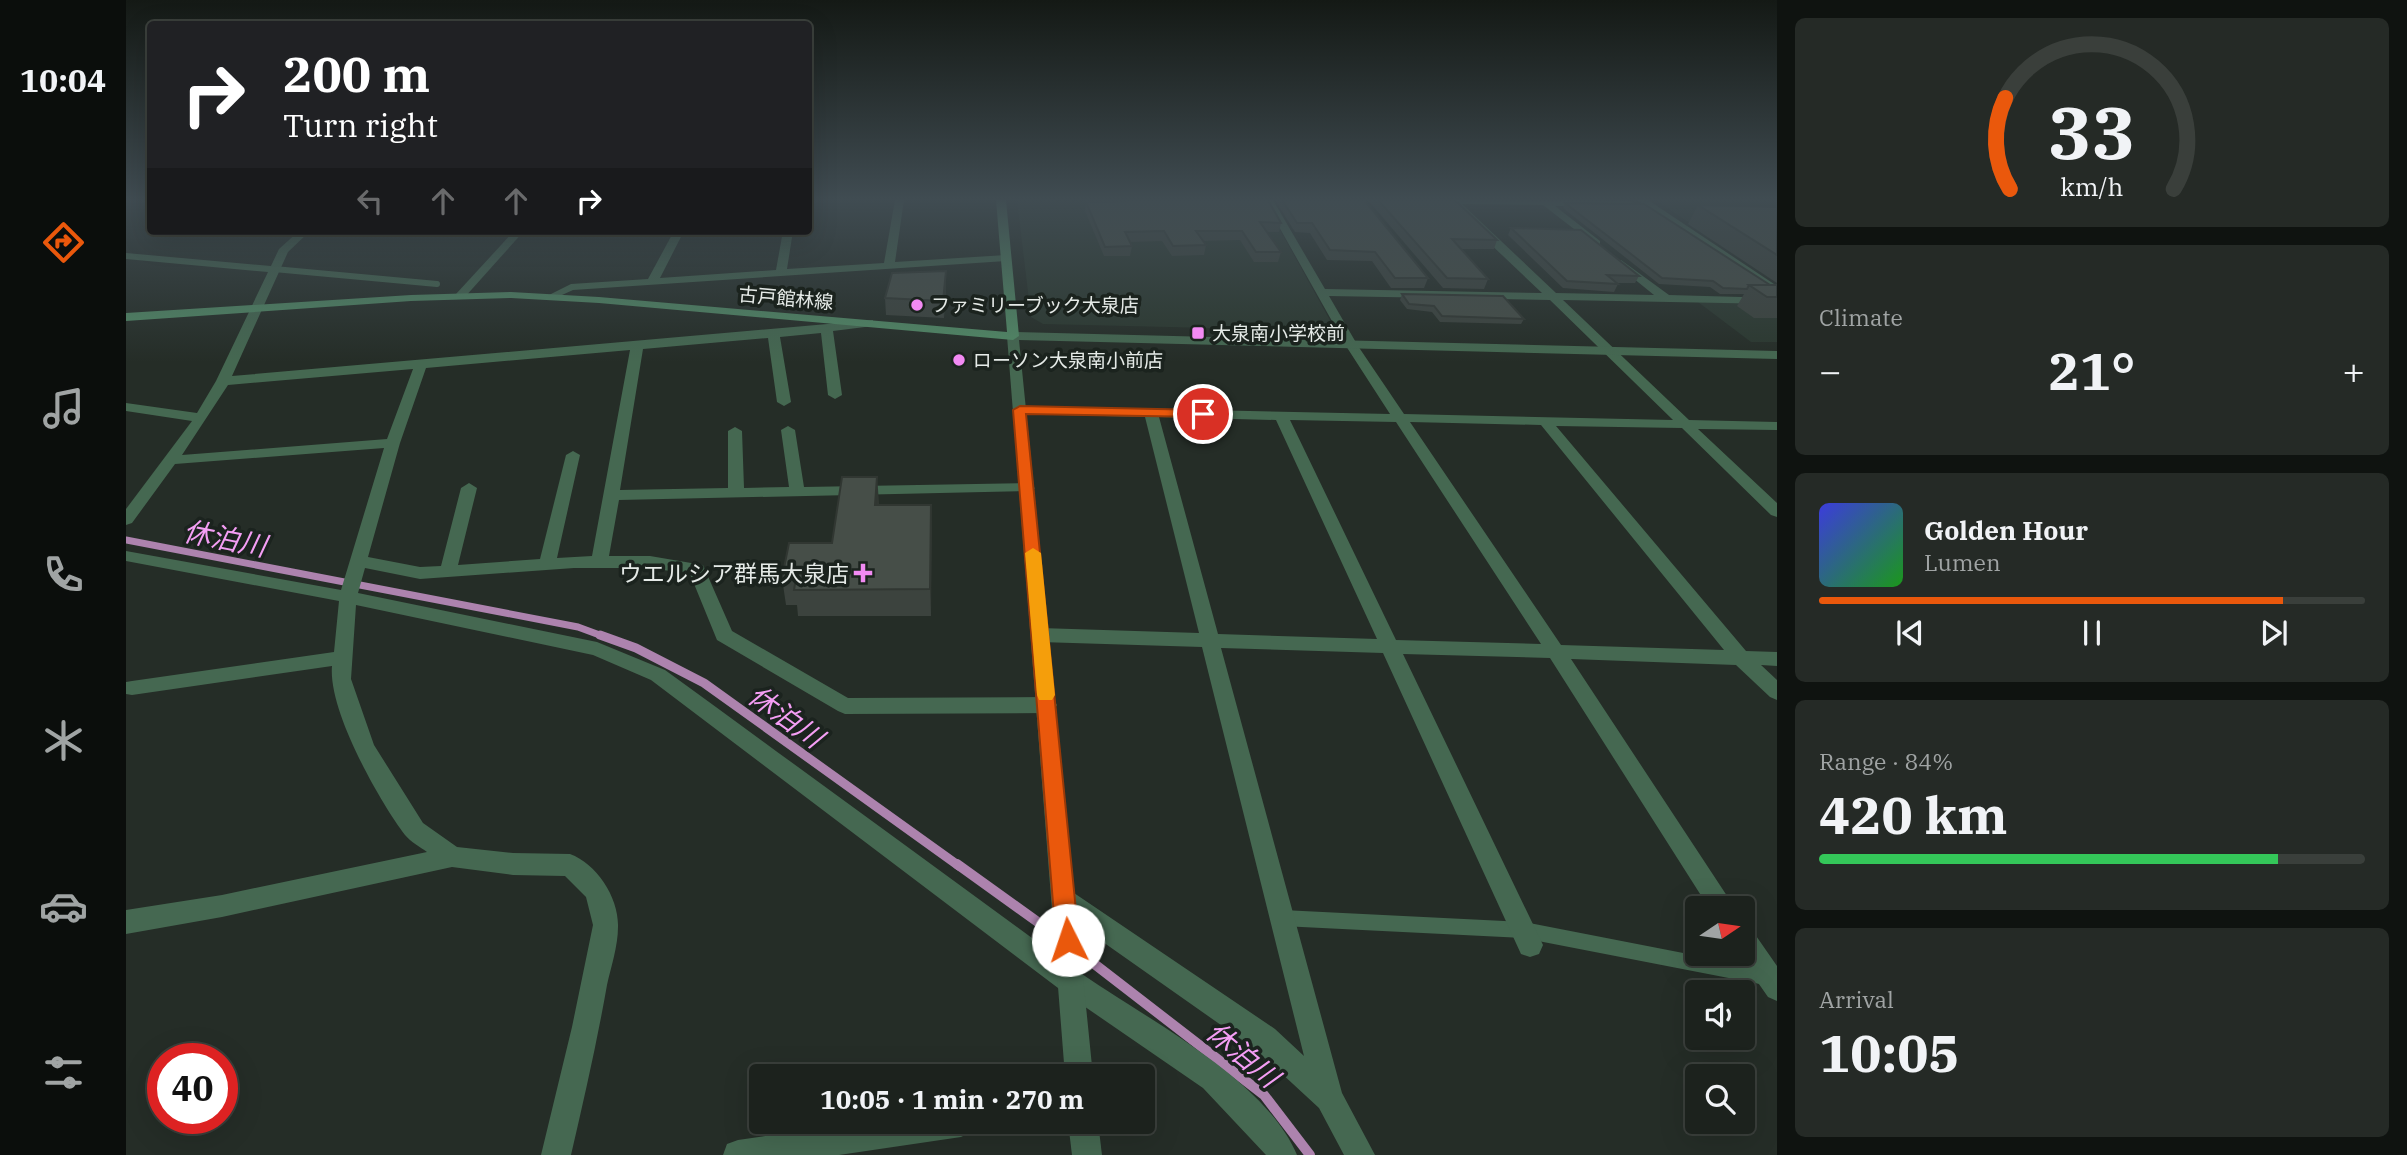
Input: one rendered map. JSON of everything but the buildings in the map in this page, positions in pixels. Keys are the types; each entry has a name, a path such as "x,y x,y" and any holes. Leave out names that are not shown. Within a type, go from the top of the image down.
{"main road":[{"path":"1006,254 1013,336"},
{"name":"古戸館林線","path":"126,317 460,296 551,297 1013,336"}],"street":[{"path":"129,511 201,418 223,382 282,254"},
{"path":"460,296 498,254"},
{"path":"652,282 667,254"},
{"path":"781,273 784,254"},
{"path":"889,266 891,254"},
{"path":"1300,254 1352,346 1398,418 1556,652 1715,896"},
{"path":"1509,254 1777,512"},
{"path":"1722,254 1777,291"},
{"path":"126,256 274,270"},
{"path":"551,297 571,287 1006,258"},
{"path":"1615,258 1665,298"},
{"path":"1430,284 1439,294"},
{"path":"1322,292 1777,301"},
{"path":"223,382 773,334 869,323"},
{"path":"826,328 835,395"},
{"path":"773,334 784,402"},
{"path":"1078,1064 1013,336 1777,355"},
{"path":"600,562 637,345"},
{"path":"421,364 393,443 348,597 341,679 364,747 415,830 452,857"},
{"path":"126,407 201,418"},
{"path":"1020,410 1777,426"},
{"path":"1151,413 1329,1098 1360,1155"},
{"path":"1281,415 1527,938"},
{"path":"1546,422 1741,658 1777,692"},
{"path":"788,430 797,492"},
{"path":"735,431 736,493"},
{"path":"170,460 393,443"},
{"path":"547,564 573,455"},
{"path":"448,571 469,488"},
{"path":"611,495 1027,488"},
{"path":"126,556 348,597 597,649 658,675 1213,1078 1274,1139 1282,1155"},
{"path":"358,567 420,573 547,564 650,562 697,569 724,635 845,706 1047,705"},
{"path":"1040,635 1777,659"},
{"path":"132,688 344,657"},
{"path":"126,922 222,906 452,857 513,864 570,865 597,891 606,925 586,1027 556,1155"},
{"path":"1066,909 1265,1039 1329,1098"},
{"path":"1755,957 1772,983"},
{"path":"738,1155 880,1134"},
{"path":"1084,1134 1087,1155"}],"lane":[{"path":"274,270 436,284"},
{"path":"1282,918 1527,938 1772,983"}],"shaded area":[{"path":"1023,254 1293,254 1336,331 1043,324 1031,317"},
{"path":"1737,254 1777,254 1777,280"},
{"path":"1698,302 1777,304 1777,342 1751,342"}],"waterway":[{"name":"休泊川","path":"126,540 578,627 605,637"},
{"name":"休泊川","path":"600,635 636,648 704,683 959,866"},
{"name":"休泊川","path":"957,864 1060,938"},
{"name":"休泊川","path":"1075,949 1264,1095 1310,1155"}],"slow traffic":[{"path":"1033,553 1046,695"}],"place":[{"name":"ファミリーブック大泉店","path":"917,305"},
{"name":"大泉南小学校前","path":"1198,333"},
{"name":"ローソン大泉南小前店","path":"959,360"},
{"name":"ウエルシア群馬大泉店","path":"863,573"}],"route":[{"path":"1068,940 1020,410 1203,414"}]}
